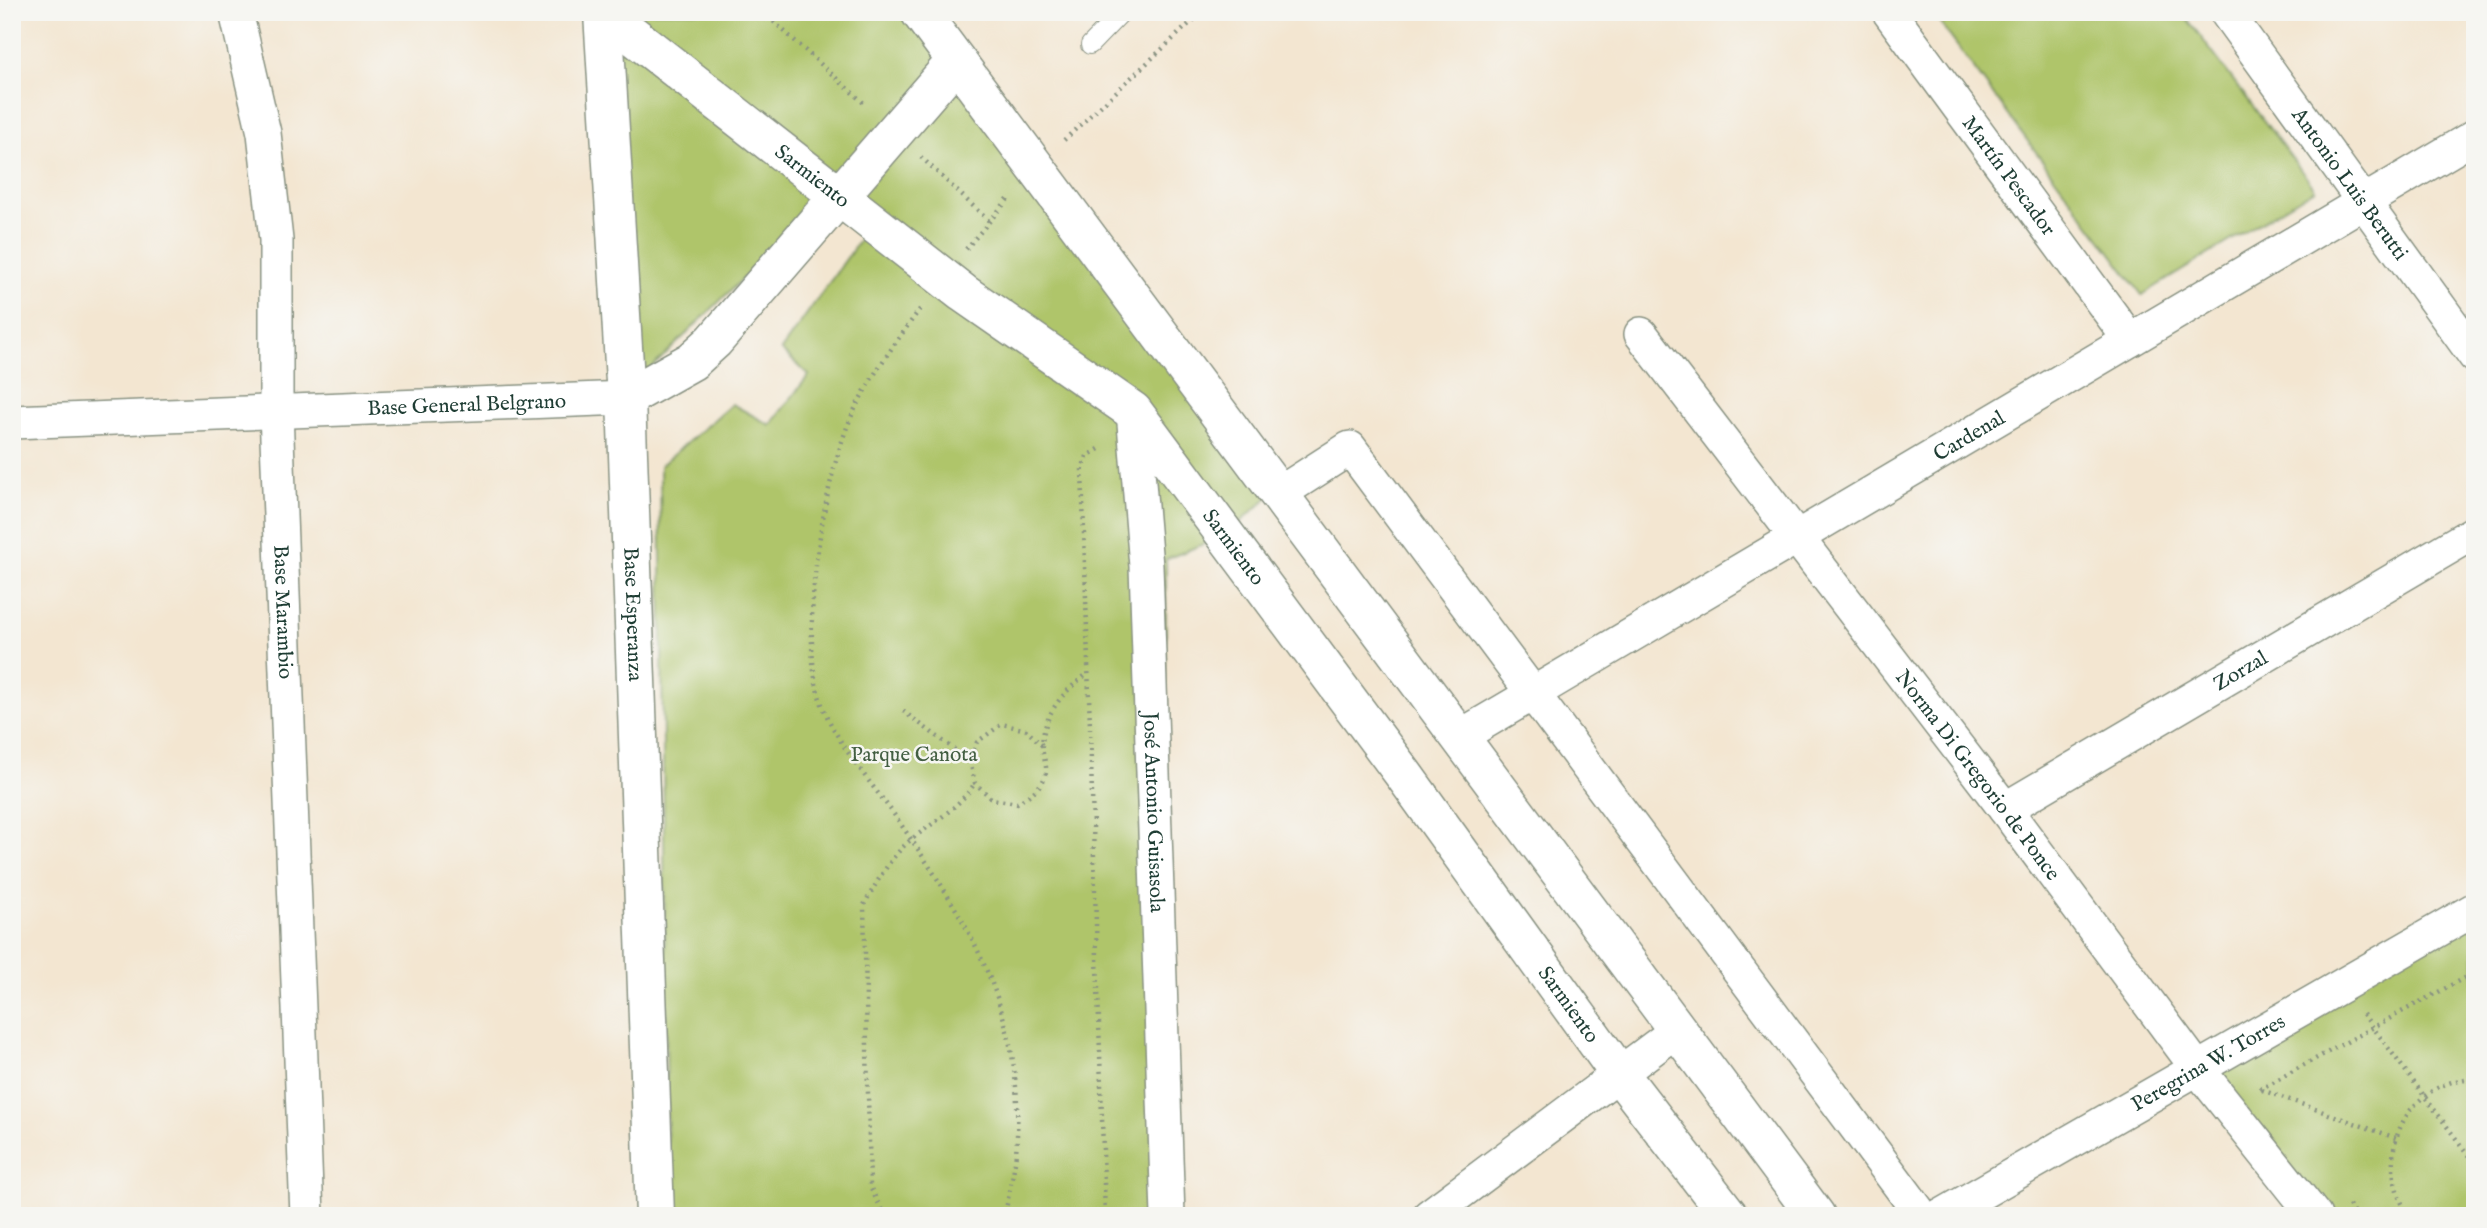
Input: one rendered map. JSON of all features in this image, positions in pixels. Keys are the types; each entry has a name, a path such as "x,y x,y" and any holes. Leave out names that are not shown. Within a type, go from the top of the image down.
{"main road":[{"path":"920,12 1816,1216"},
{"name":"Sarmiento","path":"603,13 943,278 1133,411 1404,775 1618,1072 1729,1216"},
{"name":"Base Esperanza","path":"603,13 626,398 656,1216"},
{"name":"Base General Belgrano","path":"626,398 692,360 714,341 956,61"}],"street":[{"name":"Base Marambio","path":"236,12 264,133 275,240 276,412 307,1216"},
{"name":"Martín Pescador","path":"1889,12 2130,340"},
{"name":"Antonio Luis Berutti","path":"2226,12 2475,356"},
{"name":"Cardenal","path":"1461,736 1531,692 2475,136"},
{"name":"Norma Di Gregorio de Ponce","path":"1641,334 2005,809 2197,1068 2315,1216"},
{"name":"Base General Belgrano","path":"12,422 626,398"},
{"name":"José Antonio Guisasola","path":"1133,411 1146,566 1168,1216"},
{"path":"1280,493 1350,448 1922,1216"},
{"name":"Zorzal","path":"2005,809 2475,532"},
{"name":"Peregrina W. Torres","path":"1941,1216 2475,909"},
{"path":"1429,1216 1618,1072 1679,1029"}],"lane":[{"path":"1090,45 1122,12"}],"path":[{"path":"1004,1216 1016,1155 1017,1101 1012,1049 988,968 965,922 911,839 834,730 818,691 812,629 815,565 834,470 853,413 886,355 943,278 1036,166 1202,12"},
{"path":"1099,449 1087,456 1082,469 1105,1216"},
{"path":"1042,745 1026,730 1002,724 976,741 970,761 975,783 992,799 1017,803 1036,791 1047,771 1042,745 1062,693 1088,674"},
{"path":"903,711 970,761"},
{"path":"885,1216 870,1187 864,905 880,875 911,839 951,810 975,783"},
{"path":"2259,1089 2475,972"},
{"path":"2343,985 2475,1164"},
{"path":"2408,1215 2392,1178 2390,1162 2404,1118 2425,1098 2449,1082 2474,1078 2475,1060"},
{"path":"2259,1089 2267,1100"},
{"path":"2259,1089 2396,1138"},
{"path":"2341,1195 2357,1216"}],"green space":[{"path":"610,12 912,12 947,59 831,190"},
{"path":"1932,12 2182,12 2315,189 2142,295"},
{"path":"605,18 827,196 629,390"},
{"name":"Parque Canota","path":"954,76 1274,492 1226,535 1166,559 1161,1216 668,1216 660,466 732,404 770,425 809,375 781,350 869,227 1133,405 848,199"},
{"path":"2475,909 2475,1216 2315,1216 2197,1068"}]}
